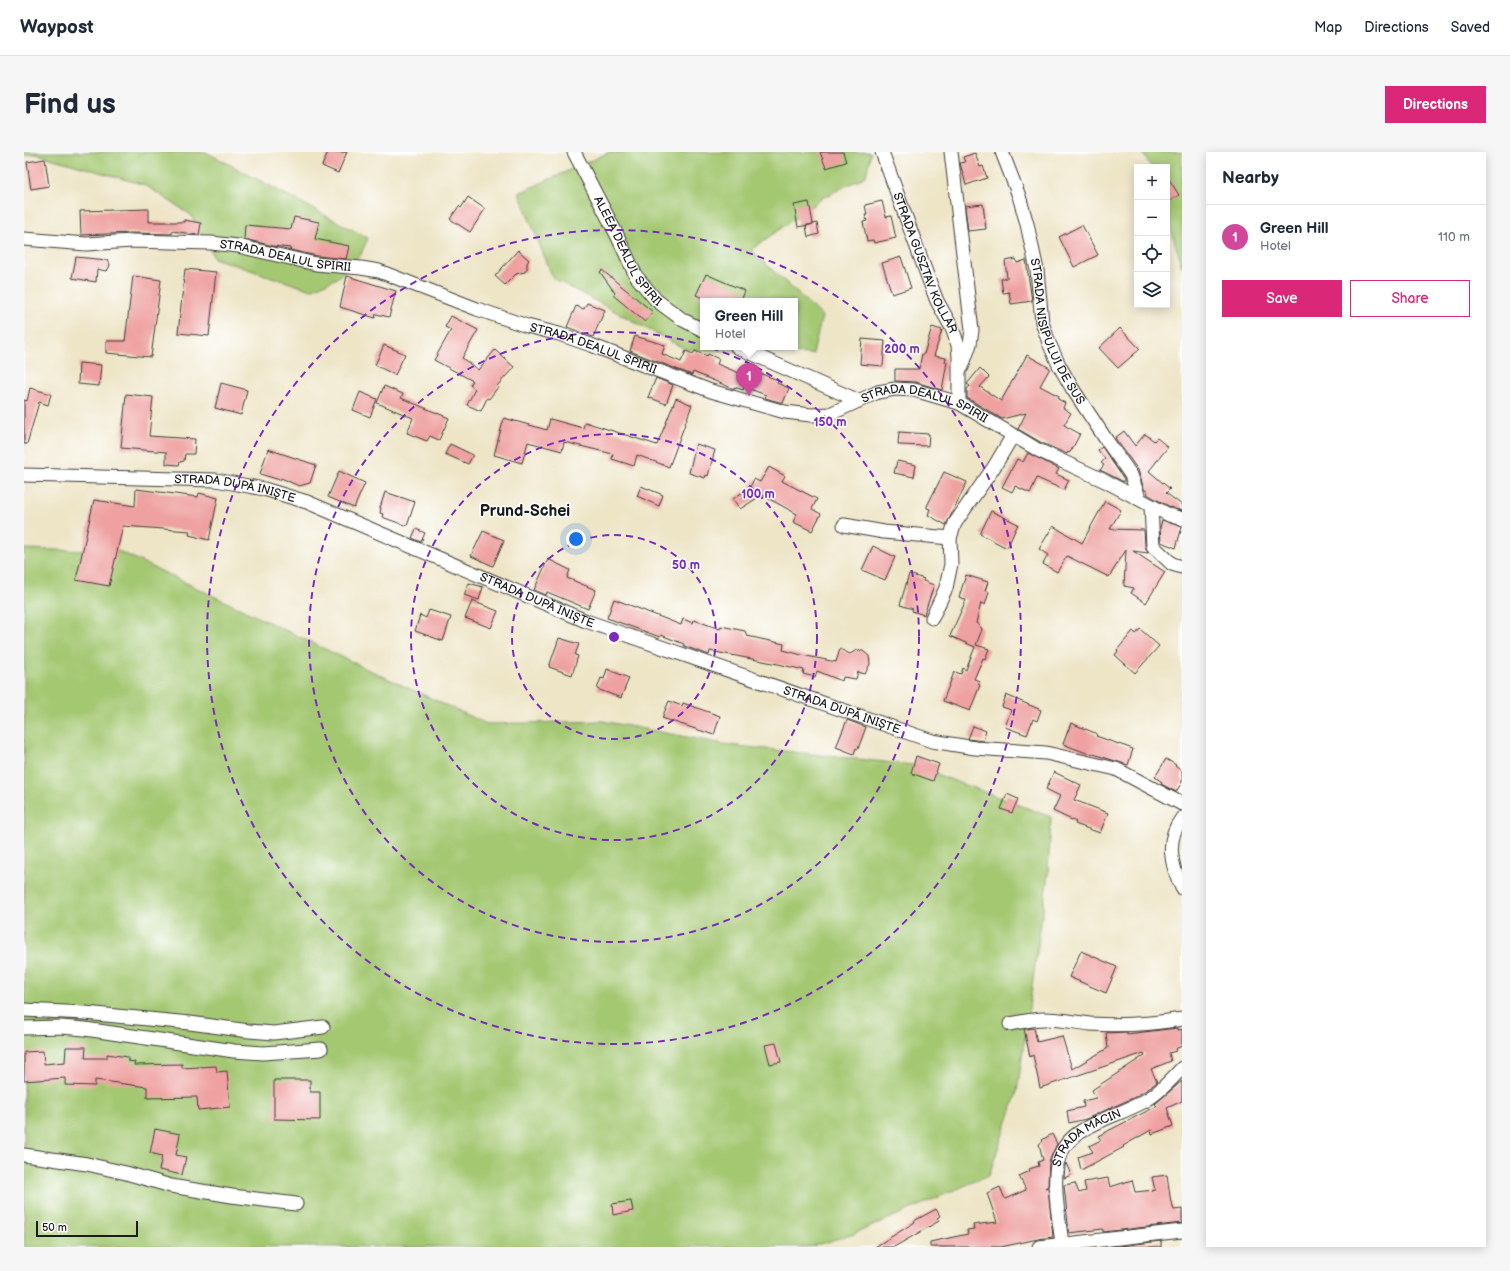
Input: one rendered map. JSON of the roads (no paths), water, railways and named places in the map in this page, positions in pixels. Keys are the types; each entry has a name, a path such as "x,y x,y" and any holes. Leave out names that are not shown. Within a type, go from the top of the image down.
{"street":[{"name":"ALEEA DEALUL SPIRII","path":"574,152 617,235 636,276 656,300 683,320 700,328"},
{"name":"STRADA GUSZTAV KOLLAR","path":"882,152 937,301 952,328 958,345 959,403"},
{"name":"STRADA GUSZTAV KOLLAR","path":"951,152 972,330 970,344 959,375"},
{"name":"STRADA NISIPULUI DE SUS","path":"1002,152 1019,196 1027,224 1037,270 1042,322 1049,343 1072,388 1131,475 1139,498"},
{"name":"STRADA DEALUL SPIRII","path":"24,238 86,244 132,241 211,243 261,251 316,264 379,271 477,309 591,345 711,391 785,412 811,415 830,414 878,392 895,389 914,390 959,403 1038,450 1105,481 1139,498 1151,506"},
{"path":"744,350 859,401"},
{"path":"932,618 946,588 951,564 950,538 955,524 994,467 1013,435"},
{"name":"STRADA DUPĂ INIȘTE","path":"24,475 216,480 272,492 307,502 586,621 932,742 975,748 1046,753 1116,769 1182,804"},
{"path":"1182,519 1169,515 1151,506 1153,546 1172,564 1182,568"},
{"path":"844,525 884,532 950,538"},
{"path":"1182,818 1172,838 1171,856 1182,888"},
{"path":"24,1010 85,1013 190,1023 249,1032 274,1033 323,1027"},
{"path":"1010,1024 1043,1019 1064,1020 1089,1024 1158,1023 1182,1019"},
{"path":"24,1028 61,1026 234,1051 263,1053 321,1049"},
{"name":"STRADA MĂCIN","path":"1062,1243 1056,1179 1058,1163 1063,1148 1074,1137 1088,1127 1148,1099 1162,1088 1182,1068"},
{"path":"24,1155 88,1164 171,1186 232,1196 296,1204"},
{"path":"1039,1247 1062,1243 1182,1231"}],"place":[{"name":"Green Hill","path":"749,396"}],"district":[{"name":"Prund-Schei","path":"525,511"}]}
